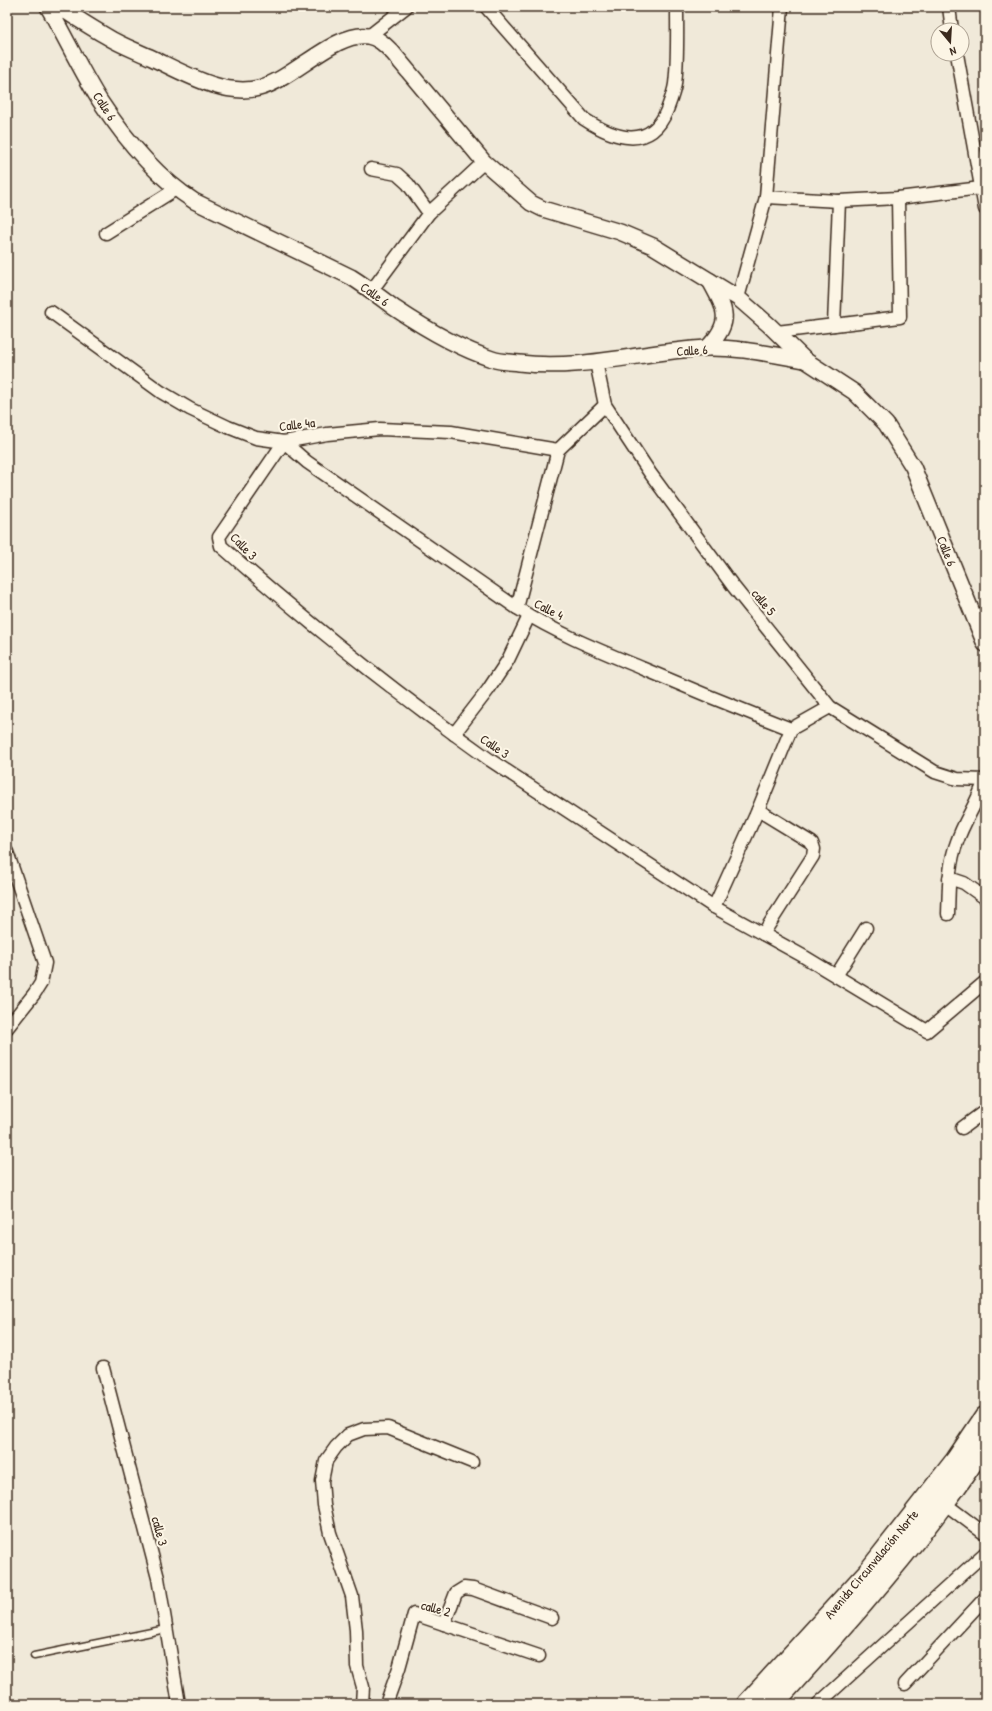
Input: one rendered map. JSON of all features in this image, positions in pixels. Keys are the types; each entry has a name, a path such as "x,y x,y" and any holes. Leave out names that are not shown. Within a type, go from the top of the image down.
{"highway":[{"name":"Avenida Circunvalación Norte","path":"747,1704 869,1571 956,1460 985,1417"},
{"name":"Avenida Circunvalación Norte","path":"773,1704 848,1622 944,1503 985,1444"}],"street":[{"name":"Calle 6","path":"48,7 100,100 131,144 176,189 194,201 321,262 372,290 396,308 450,342 494,360 538,365 596,362 662,352 707,348 748,350 805,360"},
{"path":"59,7 106,37 136,51 215,85 238,90 260,88 341,42 353,37 369,36 406,7"},
{"path":"486,7 584,119 598,128 629,138 645,136 655,129 663,119 669,104 675,84 677,7"},
{"path":"738,298 766,197 782,7"},
{"path":"949,7 951,22"},
{"name":"Calle 6","path":"369,36 381,42 393,53 484,162 530,202 543,209 620,232 653,246 738,298 777,332 805,360 854,392 886,424 913,467 985,644"},
{"path":"957,62 985,209"},
{"path":"372,290 430,214 484,162"},
{"path":"371,169 397,174 408,184 430,214"},
{"path":"766,197 839,201 898,198 981,188"},
{"path":"106,233 176,189"},
{"path":"777,332 900,317 898,198"},
{"path":"834,325 839,201"},
{"path":"707,348 722,332 725,321 724,308 710,280"},
{"name":"Calle 4a","path":"51,312 161,392 190,409 256,438 284,442 328,434 380,429 451,432 558,450"},
{"name":"calle 5","path":"596,362 604,405 650,473 733,586 830,707 935,772 957,779 985,781"},
{"path":"517,608 558,450 604,405"},
{"name":"Calle 4","path":"284,442 307,462 529,616 602,652 791,729"},
{"name":"Calle 3","path":"284,442 219,537 221,546 290,606 454,734 490,760 714,907 836,976 927,1031 985,982"},
{"path":"454,734 488,690 508,660 529,616"},
{"path":"714,907 758,810 791,729 830,707"},
{"path":"948,914 952,860 957,840 980,795 985,781"},
{"path":"758,810 812,843 814,849 813,856 763,934"},
{"path":"7,852 45,963 40,983 34,994 7,1028"},
{"path":"950,878 964,883 985,898"},
{"path":"836,976 866,928"},
{"path":"962,1128 985,1111"},
{"name":"calle 3","path":"103,1368 158,1578 179,1704"},
{"path":"362,1704 363,1687 357,1666 356,1630 352,1596 330,1533 324,1505 322,1481 326,1461 336,1447 348,1435 364,1429 388,1428 472,1462"},
{"path":"944,1503 985,1534"},
{"path":"818,1704 985,1553"},
{"path":"444,1624 456,1593 464,1588 472,1589 552,1618"},
{"path":"905,1684 985,1598"},
{"name":"calle 2","path":"386,1704 399,1668 414,1614 539,1656"}],"lane":[{"path":"34,1656 166,1630"}]}
